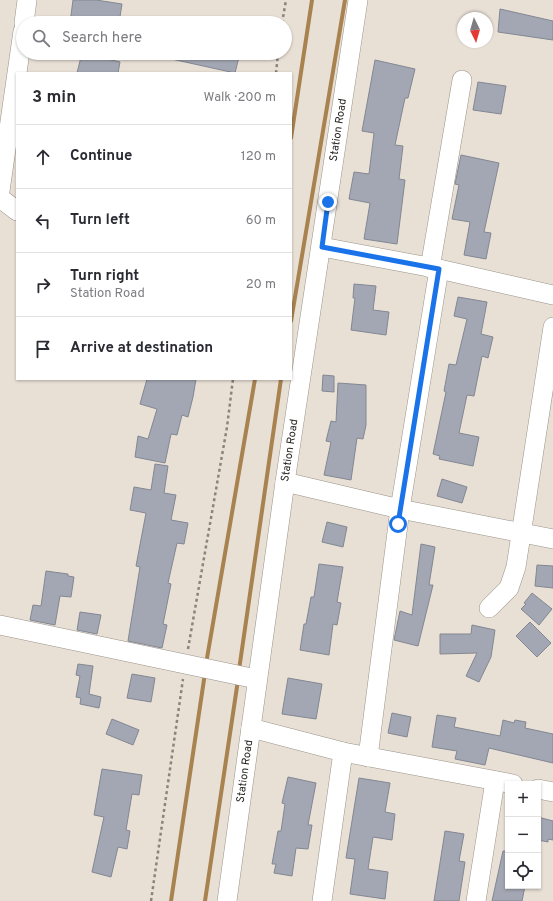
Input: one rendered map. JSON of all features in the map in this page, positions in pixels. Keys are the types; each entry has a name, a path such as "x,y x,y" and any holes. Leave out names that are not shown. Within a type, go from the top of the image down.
{"street":[{"path":"25,16 27,0"},
{"name":"Station Road","path":"227,901 251,728 256,679 358,0"},
{"path":"0,191 7,91 16,57"},
{"path":"368,757 400,509 462,80"},
{"path":"0,198 16,210"},
{"path":"322,247 435,268 553,295"},
{"path":"489,608 509,588 516,567 520,533 553,327"},
{"path":"285,482 400,509 553,539"},
{"path":"0,625 256,679"},
{"path":"251,728 344,752 504,782 476,901"},
{"path":"322,901 344,752"},
{"path":"541,790 553,792"}],"path":[{"path":"283,16 286,0"},
{"path":"276,72 277,60"},
{"path":"151,901 180,664 227,427 233,380"}],"building":[{"path":"73,0 96,0 122,4 120,16 71,16"},
{"path":"500,9 553,21 553,40 498,32"},
{"path":"80,60 112,60 120,62 118,72 77,72"},
{"path":"176,60 238,60 235,72"},
{"path":"375,60 415,69 408,98 405,98 395,145 403,146 399,179 405,180 397,244 364,239 370,203 349,199 354,172 369,174 374,133 362,131"},
{"path":"478,82 506,86 501,114 473,110"},
{"path":"461,155 499,163 484,232 491,233 486,259 464,255 470,222 452,219 459,185 455,184"},
{"path":"354,284 376,286 373,310 389,312 386,335 351,330 355,298 353,298"},
{"path":"458,297 487,302 481,334 493,337 488,358 482,356 474,396 467,395 459,433 479,437 473,466 439,459 440,456 433,454 446,392 444,391 449,364 456,365 467,319 454,316"},
{"path":"323,375 334,376 334,392 322,391"},
{"path":"147,380 196,380 188,417 182,415 177,435 171,434 165,463 135,457 138,436 148,439 157,409 140,404"},
{"path":"338,383 366,385 366,425 363,439 357,438 351,480 324,475 331,442 326,441 331,421 336,422"},
{"path":"155,464 168,466 164,493 176,495 171,520 188,523 184,544 177,543 168,583 171,584 163,624 167,625 162,648 128,641 140,567 136,566 146,513 130,510 134,487 151,490"},
{"path":"442,479 467,487 462,503 437,496"},
{"path":"327,522 347,527 343,547 322,542"},
{"path":"421,544 435,547 429,585 433,585 418,646 394,640 400,611 412,615"},
{"path":"319,564 343,567 337,602 341,603 337,625 333,624 329,655 300,650 304,624 306,624 311,597 314,597"},
{"path":"537,565 553,566 553,588 535,586"},
{"path":"46,571 68,574 68,576 74,577 71,597 60,596 55,625 30,620 33,605 41,606"},
{"path":"532,593 552,609 539,625 521,609 526,604 524,603"},
{"path":"80,612 101,615 97,634 77,630"},
{"path":"530,622 551,643 537,657 516,636"},
{"path":"472,625 495,630 491,657 479,682 466,676 477,653 440,654 440,634 471,634"},
{"path":"78,664 93,666 89,694 101,697 99,708 80,704 81,698 76,697 80,676 76,675"},
{"path":"132,674 155,678 151,702 127,698"},
{"path":"288,678 322,684 316,719 282,714"},
{"path":"392,713 411,717 407,737 388,733"},
{"path":"437,715 456,718 454,727 500,736 503,720 514,723 515,720 526,722 525,728 553,734 553,763 489,748 485,765 455,759 457,751 432,747"},
{"path":"112,719 139,730 133,745 106,734"},
{"path":"102,769 142,775 139,795 132,794 126,830 130,831 127,849 118,847 111,877 92,872 104,817 94,815"},
{"path":"288,777 316,783 308,825 312,825 308,849 296,848 292,876 274,873 276,864 272,864 278,831 281,831 285,804 282,803"},
{"path":"359,778 390,783 385,812 395,814 392,840 373,837 368,869 388,872 385,899 350,894 355,859 346,858"},
{"path":"541,818 553,821 553,840 548,839 548,842 541,841"},
{"path":"445,831 464,834 459,861 465,862 459,901 434,901"},
{"path":"503,851 505,851 505,889 524,889 522,901 492,901"}],"waterway":[{"path":"292,131 312,0"},
{"path":"292,315 345,0"},
{"path":"206,664 255,380"},
{"path":"239,670 281,380"},
{"path":"171,901 205,673"},
{"path":"205,901 238,680"}],"route":[{"path":"328,202 322,247 439,269 398,524"}]}
